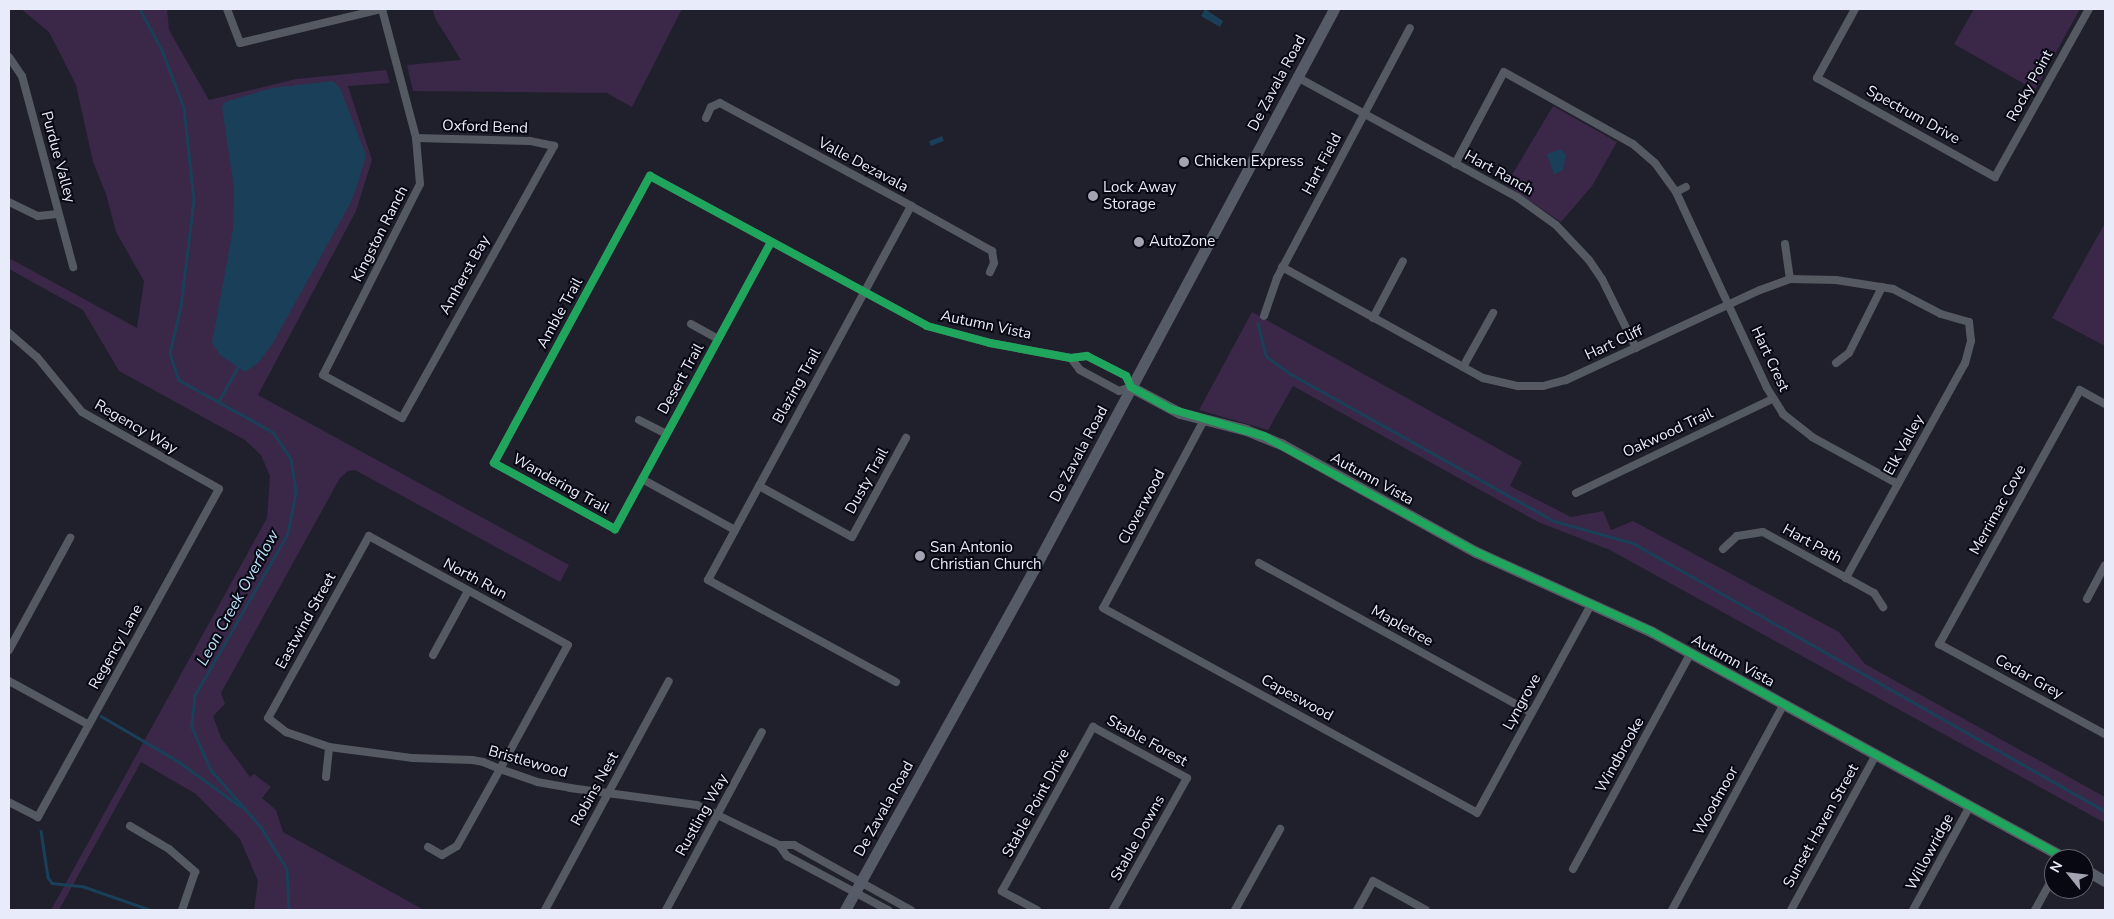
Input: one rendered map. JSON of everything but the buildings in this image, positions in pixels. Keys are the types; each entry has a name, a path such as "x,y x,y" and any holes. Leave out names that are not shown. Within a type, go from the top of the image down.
{"street":[{"path":"227,9 240,43 382,9"},
{"name":"Kingston Ranch","path":"382,9 416,138 420,184 414,202 322,375 402,418"},
{"name":"De Zavala Road","path":"845,910 1131,387 1334,9"},
{"path":"1845,9 1854,11"},
{"name":"Rocky Point","path":"1995,177 2089,9"},
{"name":"Spectrum Drive","path":"1854,11 1817,78 1995,177"},
{"name":"Hart Field","path":"1264,316 1282,267 1410,28"},
{"name":"Purdue Valley","path":"9,57 22,76 73,267"},
{"name":"Hart Crest","path":"1455,164 1504,72 1634,144 1655,163 1676,192 1772,399 1793,424 1812,437 1898,484"},
{"name":"Hart Ranch","path":"1297,77 1537,210 1573,241 1602,279 1636,348"},
{"name":"Valle Dezavala","path":"706,118 711,107 720,103 911,206 992,252 994,263 990,272"},
{"name":"Oxford Bend","path":"416,138 530,141 554,146"},
{"name":"Amherst Bay","path":"402,418 554,146"},
{"name":"Autumn Vista","path":"650,176 864,292 944,332 1071,358 1087,356 1126,376 1131,387 1171,409 1264,436 1476,552 1652,632 2046,849"},
{"name":"Amble Trail","path":"494,464 650,176"},
{"path":"1676,192 1686,187"},
{"path":"9,202 38,216 58,214"},
{"name":"Blazing Trail","path":"896,682 708,580 911,206"},
{"name":"Desert Trail","path":"615,529 771,242"},
{"path":"1785,244 1790,280"},
{"path":"1373,318 1403,261"},
{"name":"Hart Cliff","path":"1282,267 1463,367 1506,385 1543,386 1577,376 1729,304 1790,280 1836,280 1882,287 1903,293 1941,314 1969,322"},
{"path":"1836,362 1849,353 1882,287"},
{"path":"1463,367 1492,313"},
{"name":"Elk Valley","path":"1846,578 1965,363 1971,341 1969,322"},
{"path":"691,324 718,339"},
{"name":"Regency Way","path":"9,333 37,356 82,412 219,489"},
{"name":"Autumn Vista","path":"1071,358 1080,370 1119,391 1131,387"},
{"name":"Merrimac Cove","path":"1939,644 2080,390 2105,404"},
{"name":"Oakwood Trail","path":"1576,493 1772,399"},
{"path":"639,420 666,434"},
{"name":"Cloverwood","path":"1103,608 1204,420"},
{"name":"Dusty Trail","path":"759,486 852,537 906,438"},
{"name":"Wandering Trail","path":"494,464 615,529"},
{"path":"642,479 735,530"},
{"name":"Regency Lane","path":"9,802 38,817 219,489"},
{"name":"Hart Path","path":"1723,549 1737,536 1763,532 1874,593 1883,608"},
{"name":"North Run","path":"368,536 568,645 500,769"},
{"name":"Eastwind Street","path":"268,718 368,536"},
{"path":"9,650 70,538"},
{"name":"Mapletree","path":"1259,563 1532,713"},
{"path":"2087,599 2105,565"},
{"path":"433,655 468,591"},
{"name":"Lyngrove","path":"1477,813 1592,605"},
{"name":"Capeswood","path":"1103,608 1477,813"},
{"name":"Cedar Grey","path":"1939,644 2105,734"},
{"name":"Windbrooke","path":"1572,869 1691,653"},
{"name":"Robins Nest","path":"545,910 669,681"},
{"path":"9,682 89,725"},
{"name":"Woodmoor","path":"1672,910 1784,704"},
{"name":"Bristlewood","path":"268,718 296,738 329,747 413,758 461,758 537,782 609,793 683,801 718,813 779,844 794,845 912,910"},
{"name":"Stable Forest","path":"1093,727 1187,778"},
{"name":"Stable Point Drive","path":"1037,910 1002,891 1093,727"},
{"name":"Rustling Way","path":"666,910 762,732"},
{"path":"326,777 329,747"},
{"name":"Sunset Haven Street","path":"1791,910 1876,755"},
{"path":"428,847 442,855 457,846 500,769"},
{"name":"Stable Downs","path":"1113,910 1187,778"},
{"name":"Willowridge","path":"1914,910 1970,806"},
{"path":"130,826 169,849 195,872 182,910"},
{"path":"1235,910 1280,829"},
{"name":"Bristlewood","path":"779,844 787,856 888,910"},
{"path":"2094,875 2105,881"},
{"path":"1357,910 1373,881 1426,910"},
{"path":"2035,910 2044,894"}],"shaded area":[{"path":"21,9 167,9 169,30 209,100 296,79 386,70 390,83 348,86 372,160 356,211 258,395 569,565 560,582 355,470 348,471 340,478 221,693 225,704 213,716 221,738 250,777 254,774 271,787 262,798 276,810 283,832 424,910 254,910 258,881 240,839 196,794 141,762 59,910 51,910 267,518 270,476 261,455 245,440 119,371 83,310 9,269 9,258 137,328 144,281 116,232 106,194 93,162 76,85 49,32"},
{"path":"433,9 682,9 632,107 607,93 413,91 407,65 461,60 435,18"},
{"path":"1974,9 2080,9 2035,90 1954,44"},
{"path":"1553,106 1617,142 1592,186 1561,222 1506,185"},
{"path":"2105,223 2105,346 2052,318"},
{"path":"1252,312 1522,462 1510,486 1571,517 1603,511 1611,530 1633,521 1839,632 1865,664 2105,797 2105,823 1610,550 1538,522 1293,386 1268,430 1199,410"}],"water":[{"path":"1205,9 1223,21 1220,27 1201,16"},
{"path":"333,81 340,88 366,155 358,183 351,202 273,343 258,363 245,372 220,355 212,343 233,229 234,189 222,107 225,102 272,88"},
{"path":"942,136 944,141 931,146 929,141"},
{"path":"1561,149 1566,155 1563,170 1554,175 1547,154"}],"waterway":[{"name":"Leon Creek Overflow","path":"140,9 162,50 184,108 194,200 181,307 170,353 179,380 273,432 291,459 296,492 288,534 195,696 192,727 211,770 261,827 287,869 289,910"},
{"path":"1258,323 1266,356 1291,374 1554,521 1633,543 2105,811"},
{"path":"218,402 239,365"},
{"path":"101,716 178,761 240,806"},
{"path":"41,831 48,877 52,883 82,886 151,910"}],"cycle path":[{"path":"771,242 615,529 494,463 650,176 927,326 990,343 1071,358 1087,356 1126,376 1131,387 1171,409 1264,436 1476,552 1652,632 2048,849"}],"place":[{"name":"Chicken Express","path":"1184,162"},
{"name":"Lock Away Storage","path":"1093,196"},
{"name":"AutoZone","path":"1139,242"},
{"name":"San Antonio Christian Church","path":"920,556"}]}
